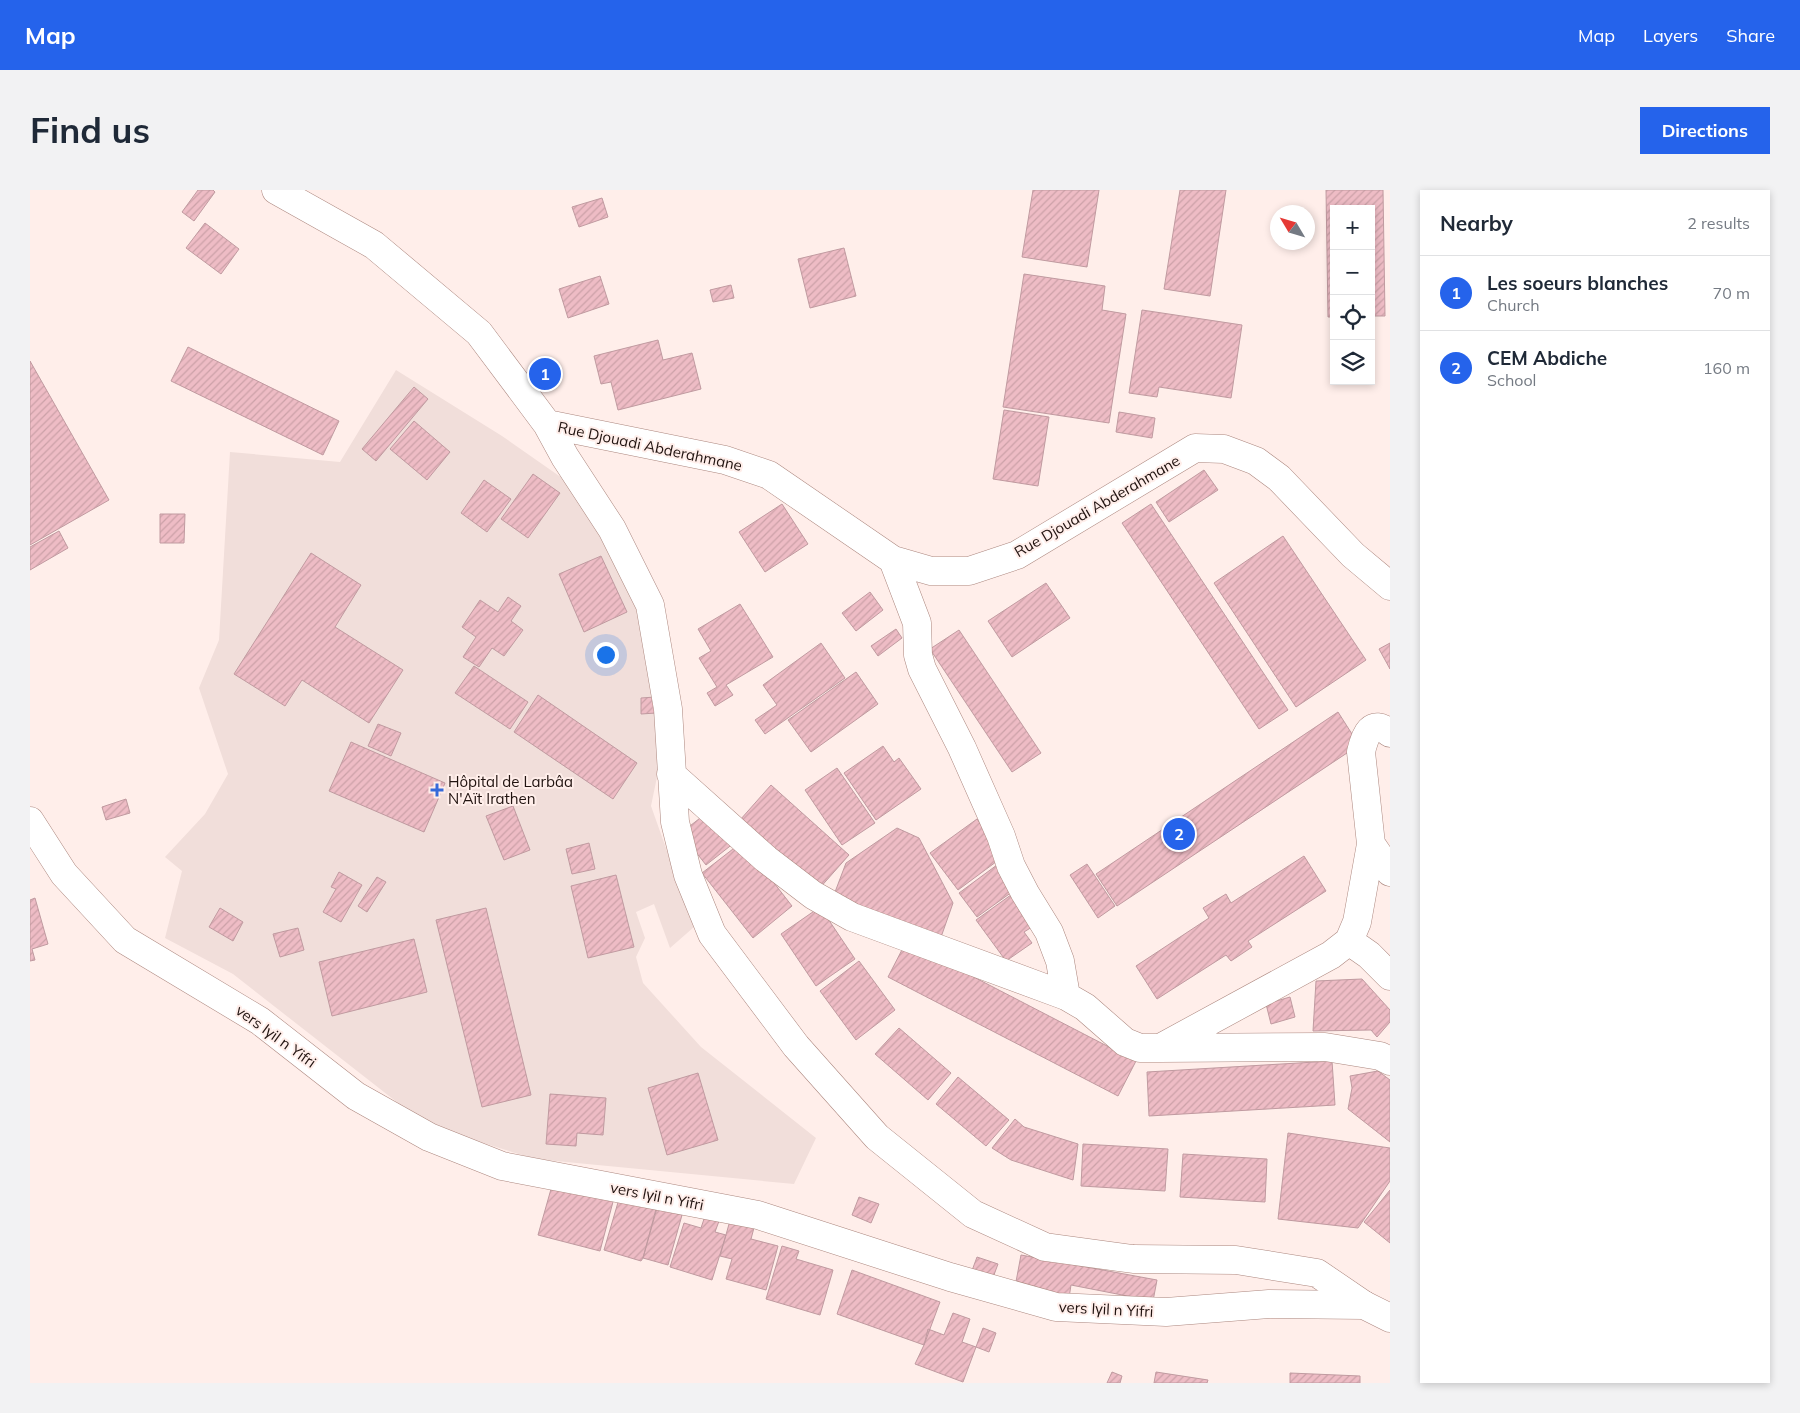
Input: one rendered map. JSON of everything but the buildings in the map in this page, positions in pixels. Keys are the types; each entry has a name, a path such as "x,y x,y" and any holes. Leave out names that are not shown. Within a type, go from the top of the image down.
{"street":[{"path":"276,190 374,245 479,333 547,424 565,457 612,529 650,605 668,710 675,822 688,875 712,934 796,1046 877,1138 973,1214 1045,1247 1133,1259 1236,1260 1317,1273 1364,1305"},
{"name":"Rue Djouadi Abderahmane","path":"547,424 725,460 769,475 892,560 931,571 969,570 1017,555 1195,448 1224,449 1256,461 1279,478 1353,555 1390,586"},
{"path":"892,560 917,623 918,655 922,669 962,748 1001,836 1011,866 1049,932 1060,961 1066,996"},
{"path":"1159,1048 1331,956 1349,941 1357,922 1371,844 1361,752 1365,738 1371,730 1377,727 1383,728 1390,733"},
{"path":"671,774 766,860 828,904 852,917 1066,996 1085,1007 1125,1042 1140,1048 1325,1047 1380,1056 1390,1061"},
{"name":"vers Iγil n Yifri","path":"30,821 64,874 126,940 260,1021 356,1096 429,1136 502,1166 758,1215 950,1277 1056,1307 1166,1312 1269,1304 1364,1305 1390,1318"},
{"path":"1371,844 1390,872"},
{"path":"1349,941 1369,955 1390,976"}],"shaded area":[{"name":"Hôpital de Larbâa N'Aït Irathen","path":"396,370 502,436 575,487 633,587 663,748 651,806 694,927 670,948 654,904 636,912 645,938 636,957 643,983 701,1047 816,1138 794,1184 535,1159 454,1134 407,1110 233,974 165,938 182,871 165,857 205,814 228,774 199,688 219,640 230,452 340,462"}],"place":[{"name":"Les soeurs blanches","path":"545,374"},
{"name":"Hôpital de Larbâa N'Aït Irathen","path":"437,790"},
{"name":"CEM Abdiche","path":"1179,834"}]}
